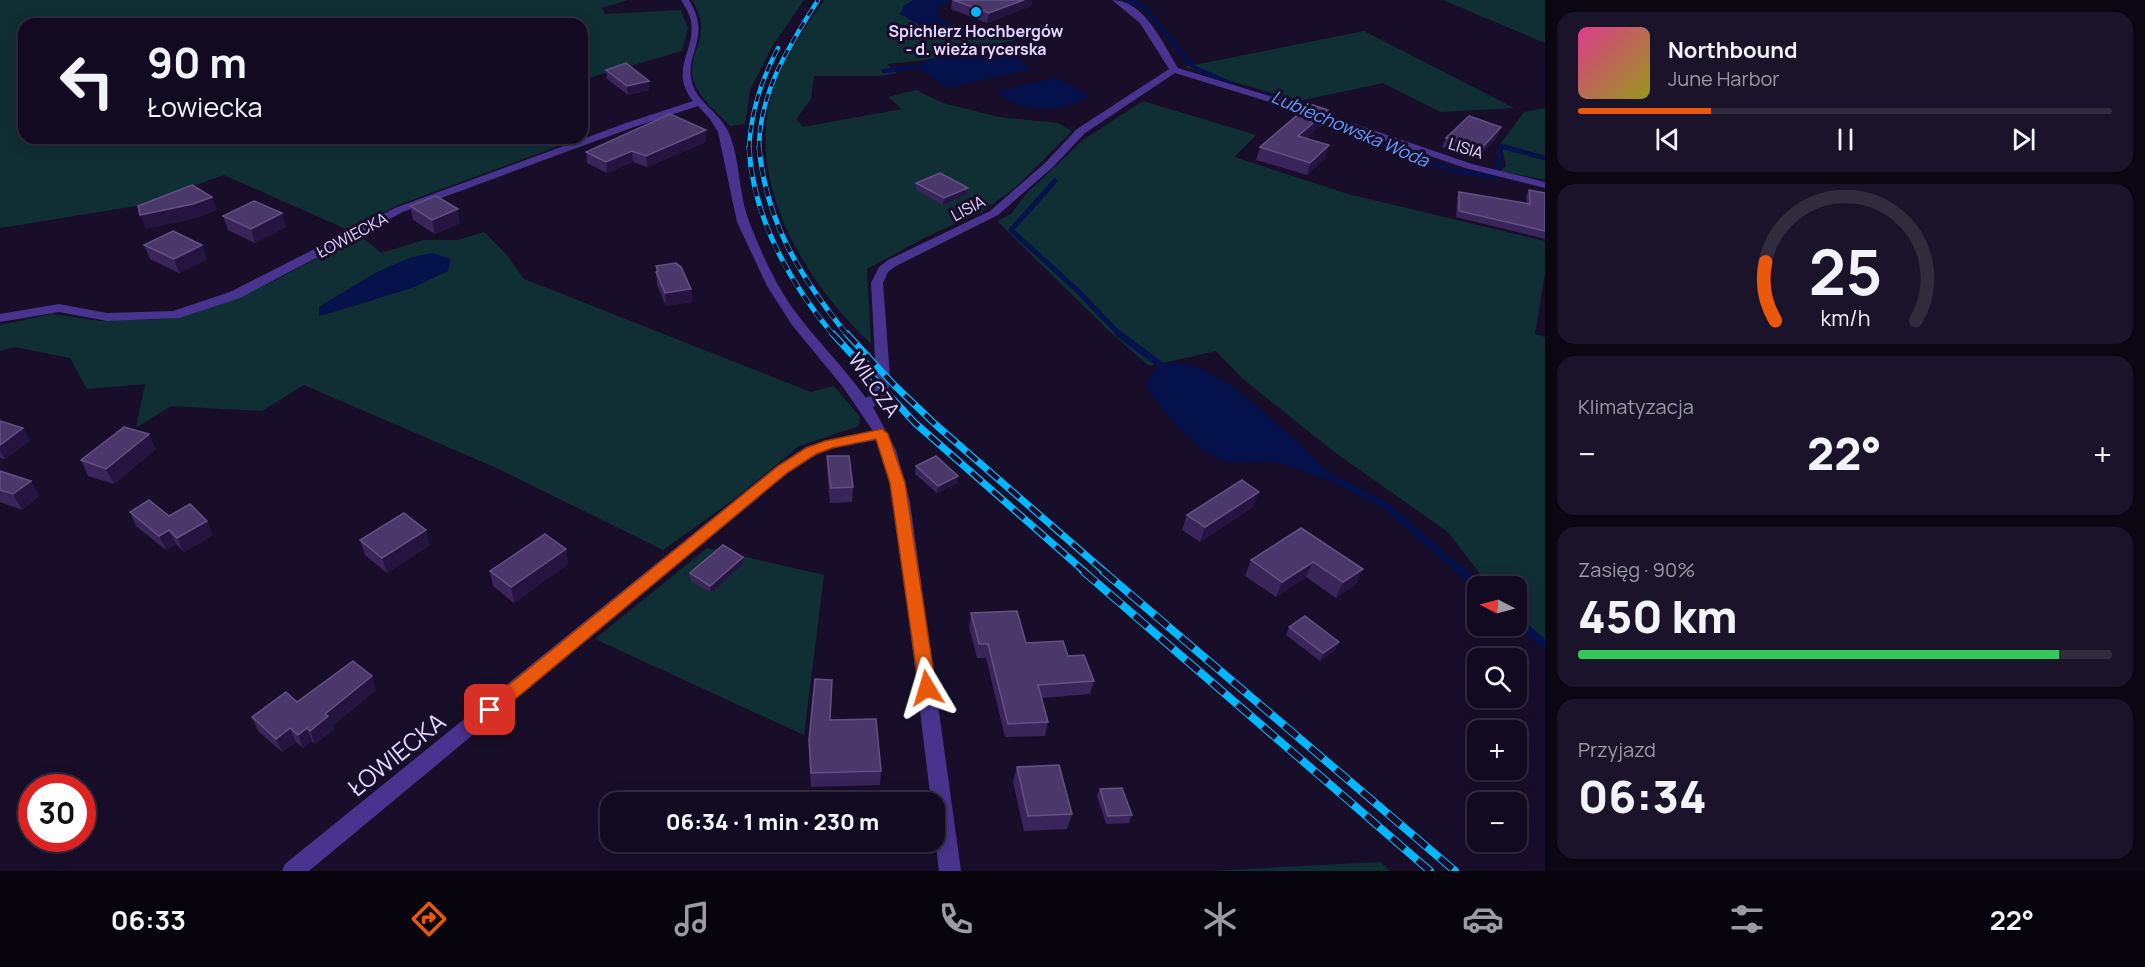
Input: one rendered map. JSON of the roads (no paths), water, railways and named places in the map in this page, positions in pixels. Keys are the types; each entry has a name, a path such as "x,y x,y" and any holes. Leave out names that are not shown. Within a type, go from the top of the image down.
{"street":[{"name":"WILCZA","path":"685,0 694,17 695,25 687,61 687,82 698,103 717,121 726,143 736,204 755,253 786,307 864,406 882,434 898,483 950,871"},
{"path":"1116,0 1134,10 1174,70"},
{"name":"LISIA","path":"864,406 881,395 883,376 877,283 883,270 892,263 994,213 1048,165 1081,131 1174,70 1343,122 1399,144 1514,180 1545,185"},
{"name":"ŁOWIECKA","path":"588,140 698,103"},
{"name":"ŁOWIECKA","path":"0,318 59,308 107,317 174,315 235,295 399,210 578,144"},
{"name":"ŁOWIECKA","path":"293,871 783,469 811,451 830,444 882,434"}],"waterway":[{"name":"Lubiechowska Woda","path":"1125,0 1143,6 1193,67 1234,85"},
{"name":"Lubiechowska Woda","path":"884,71 917,67"},
{"name":"Lubiechowska Woda","path":"1262,94 1311,110"},
{"name":"Lubiechowska Woda","path":"1334,122 1390,149"},
{"name":"Lubiechowska Woda","path":"1386,147 1454,171 1496,177 1501,147"},
{"name":"Lubiechowska Woda","path":"1501,147 1511,149"},
{"name":"Lubiechowska Woda","path":"1505,147 1545,158"},
{"path":"1055,181 1011,230 1077,290 1119,334"},
{"path":"1119,334 1170,372"},
{"path":"1321,472 1386,506 1462,572"},
{"path":"1461,571 1467,576"},
{"path":"1527,629 1545,645"}],"railway":[{"path":"759,148 760,128 770,89 787,52 818,0"},
{"path":"749,148 758,97 778,48"},
{"path":"749,148 758,199 776,248 802,294 834,336"},
{"path":"759,148 769,200 788,248 815,293 848,336"},
{"path":"833,334 915,423 1085,572"},
{"path":"847,334 893,384 936,425 1105,572"},
{"path":"1083,571 1430,871"},
{"path":"1103,571 1455,871"}],"place":[{"name":"Spichlerz Hochbergów - d. wieża rycerska","path":"976,12"}]}
